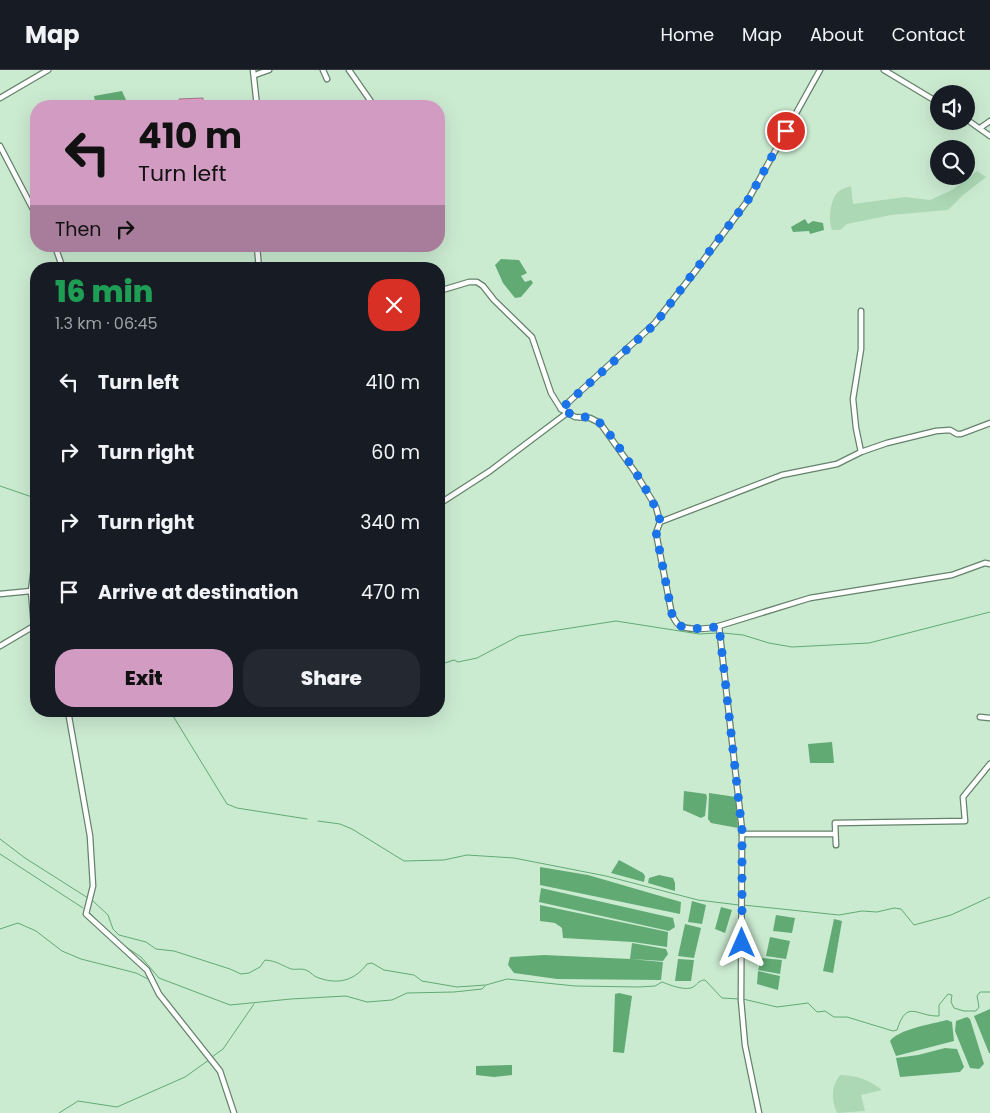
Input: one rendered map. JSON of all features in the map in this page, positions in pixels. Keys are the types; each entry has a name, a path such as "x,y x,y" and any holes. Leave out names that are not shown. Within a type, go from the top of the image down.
{"street":[{"path":"0,98 48,70"},
{"path":"256,100 254,73 269,70"},
{"path":"323,70 327,79"},
{"path":"349,70 370,100"},
{"path":"561,409 655,324 748,200 820,70"},
{"path":"884,70 930,97"},
{"path":"980,128 990,121"},
{"path":"975,125 990,136"},
{"path":"0,146 30,204"},
{"path":"445,289 469,282 477,282 483,286 494,300 532,337 551,393 561,409 575,417 590,418 600,422 635,472 656,507 660,522 656,532 672,614 680,626 710,629 810,598 952,575 985,563 990,564"},
{"path":"861,311 861,349 853,399 861,452"},
{"path":"445,500 490,471 567,414"},
{"path":"660,522 782,476 837,464 861,452 936,431 950,430 961,434 990,423"},
{"path":"0,594 30,591"},
{"path":"719,626 742,834 742,998 745,1045 759,1113"},
{"path":"0,646 30,630"},
{"path":"69,717 90,836 93,886 86,914 146,970 159,994 220,1072 234,1113"},
{"path":"980,717 990,718"},
{"path":"836,845 835,823 965,822 963,797 990,764"},
{"path":"742,834 835,834"}],"shaded area":[{"path":"122,91 126,100 95,100 94,96"},
{"path":"977,171 986,177 948,210 891,215 847,224 840,230 832,230 830,215 832,204 839,191 845,188 851,186 853,204 905,197 930,200 959,185 975,185 975,173"},
{"path":"805,219 808,224 813,221 823,223 824,230 810,234 809,231 793,232 791,227"},
{"path":"501,259 519,260 527,273 521,276 525,282 531,280 533,283 521,297 515,298 503,283 495,265"},
{"path":"832,742 834,763 810,763 808,744"},
{"path":"684,791 706,794 705,816 701,818 683,810"},
{"path":"709,793 736,797 738,828 711,823 708,819"},
{"path":"619,860 643,873 645,876 644,882 611,873"},
{"path":"540,867 588,875 681,902 680,914 540,885"},
{"path":"659,875 673,878 675,891 648,883 649,878"},
{"path":"541,888 673,918 675,927 669,931 539,902"},
{"path":"692,901 706,905 702,924 688,922"},
{"path":"540,905 668,932 667,947 633,942 563,938 562,928 555,923 540,921"},
{"path":"721,907 732,910 725,933 715,929"},
{"path":"776,915 795,918 792,933 773,931"},
{"path":"834,919 842,921 833,973 823,971"},
{"path":"685,924 701,928 694,958 678,956"},
{"path":"770,937 790,941 786,959 766,956"},
{"path":"632,943 666,949 668,954 663,961 630,959"},
{"path":"544,955 663,962 661,980 557,979 514,973 508,965 510,957"},
{"path":"762,958 782,960 780,974 758,970"},
{"path":"678,959 694,960 691,981 675,981"},
{"path":"758,971 780,976 778,990 757,984"},
{"path":"615,994 632,996 624,1053 613,1052"},
{"path":"990,1009 990,1053 989,1053 974,1016"},
{"path":"967,1017 970,1019 984,1064 979,1069 970,1068 955,1031 956,1021"},
{"path":"947,1020 952,1022 954,1041 896,1056 890,1041 894,1037 916,1028"},
{"path":"945,1048 957,1049 964,1067 960,1072 900,1077 896,1058"},
{"path":"512,1065 512,1075 494,1077 476,1075 476,1066"},
{"path":"840,1075 862,1079 882,1090 861,1095 865,1111 837,1113 833,1093"}],"building":[{"path":"203,98 203,100 179,100"}],"waterway":[{"path":"0,486 30,496"},
{"path":"723,633 743,635 769,643 792,647 869,643 990,612"},
{"path":"445,663 454,660 458,662 477,658 519,636 616,621 699,634 717,633"},
{"path":"174,717 227,804 237,808 307,819"},
{"path":"318,821 340,824 352,829 404,861 444,860 467,855 514,858 606,876 698,900 739,905"},
{"path":"0,839 25,858 88,898"},
{"path":"0,854 83,908"},
{"path":"743,905 839,915 862,911 877,912 894,908 901,909 914,925 951,915 990,897"},
{"path":"92,900 108,915 113,929 119,935 146,942 156,949 174,951 241,974 249,973 260,967 265,960 276,962 291,969 306,970 326,980 340,981 352,977 367,964 372,963 384,970 414,975 422,981 457,987 486,985 507,979 575,986 639,987 655,986 662,982 676,987 691,988 705,980 722,998 739,999"},
{"path":"89,912 112,935"},
{"path":"0,929 18,923 36,931 62,951 81,959 136,973 148,979"},
{"path":"120,943 141,957 159,978 230,1005 346,996 367,1002 392,1000 407,993 454,992 482,989 485,986"},
{"path":"743,999 777,1007 808,1003 817,1012 825,1011 834,1017 847,1017 893,1031 897,1030 901,1020 909,1012 914,1011 931,1016 939,1016 939,1005 948,994 952,995 951,1002 954,1008 964,1011 976,1011 979,1007 977,996 980,992 990,992"},
{"path":"212,1057 223,1049 254,1004"},
{"path":"59,1113 78,1101 117,1107 185,1077 209,1060"}],"route":[{"path":"742,943 742,830 724,684 719,626 710,629 680,626 676,622 672,614 656,532 660,522 656,507 635,472 600,422 590,418 575,417 561,409 655,324 748,200 786,131"}]}
